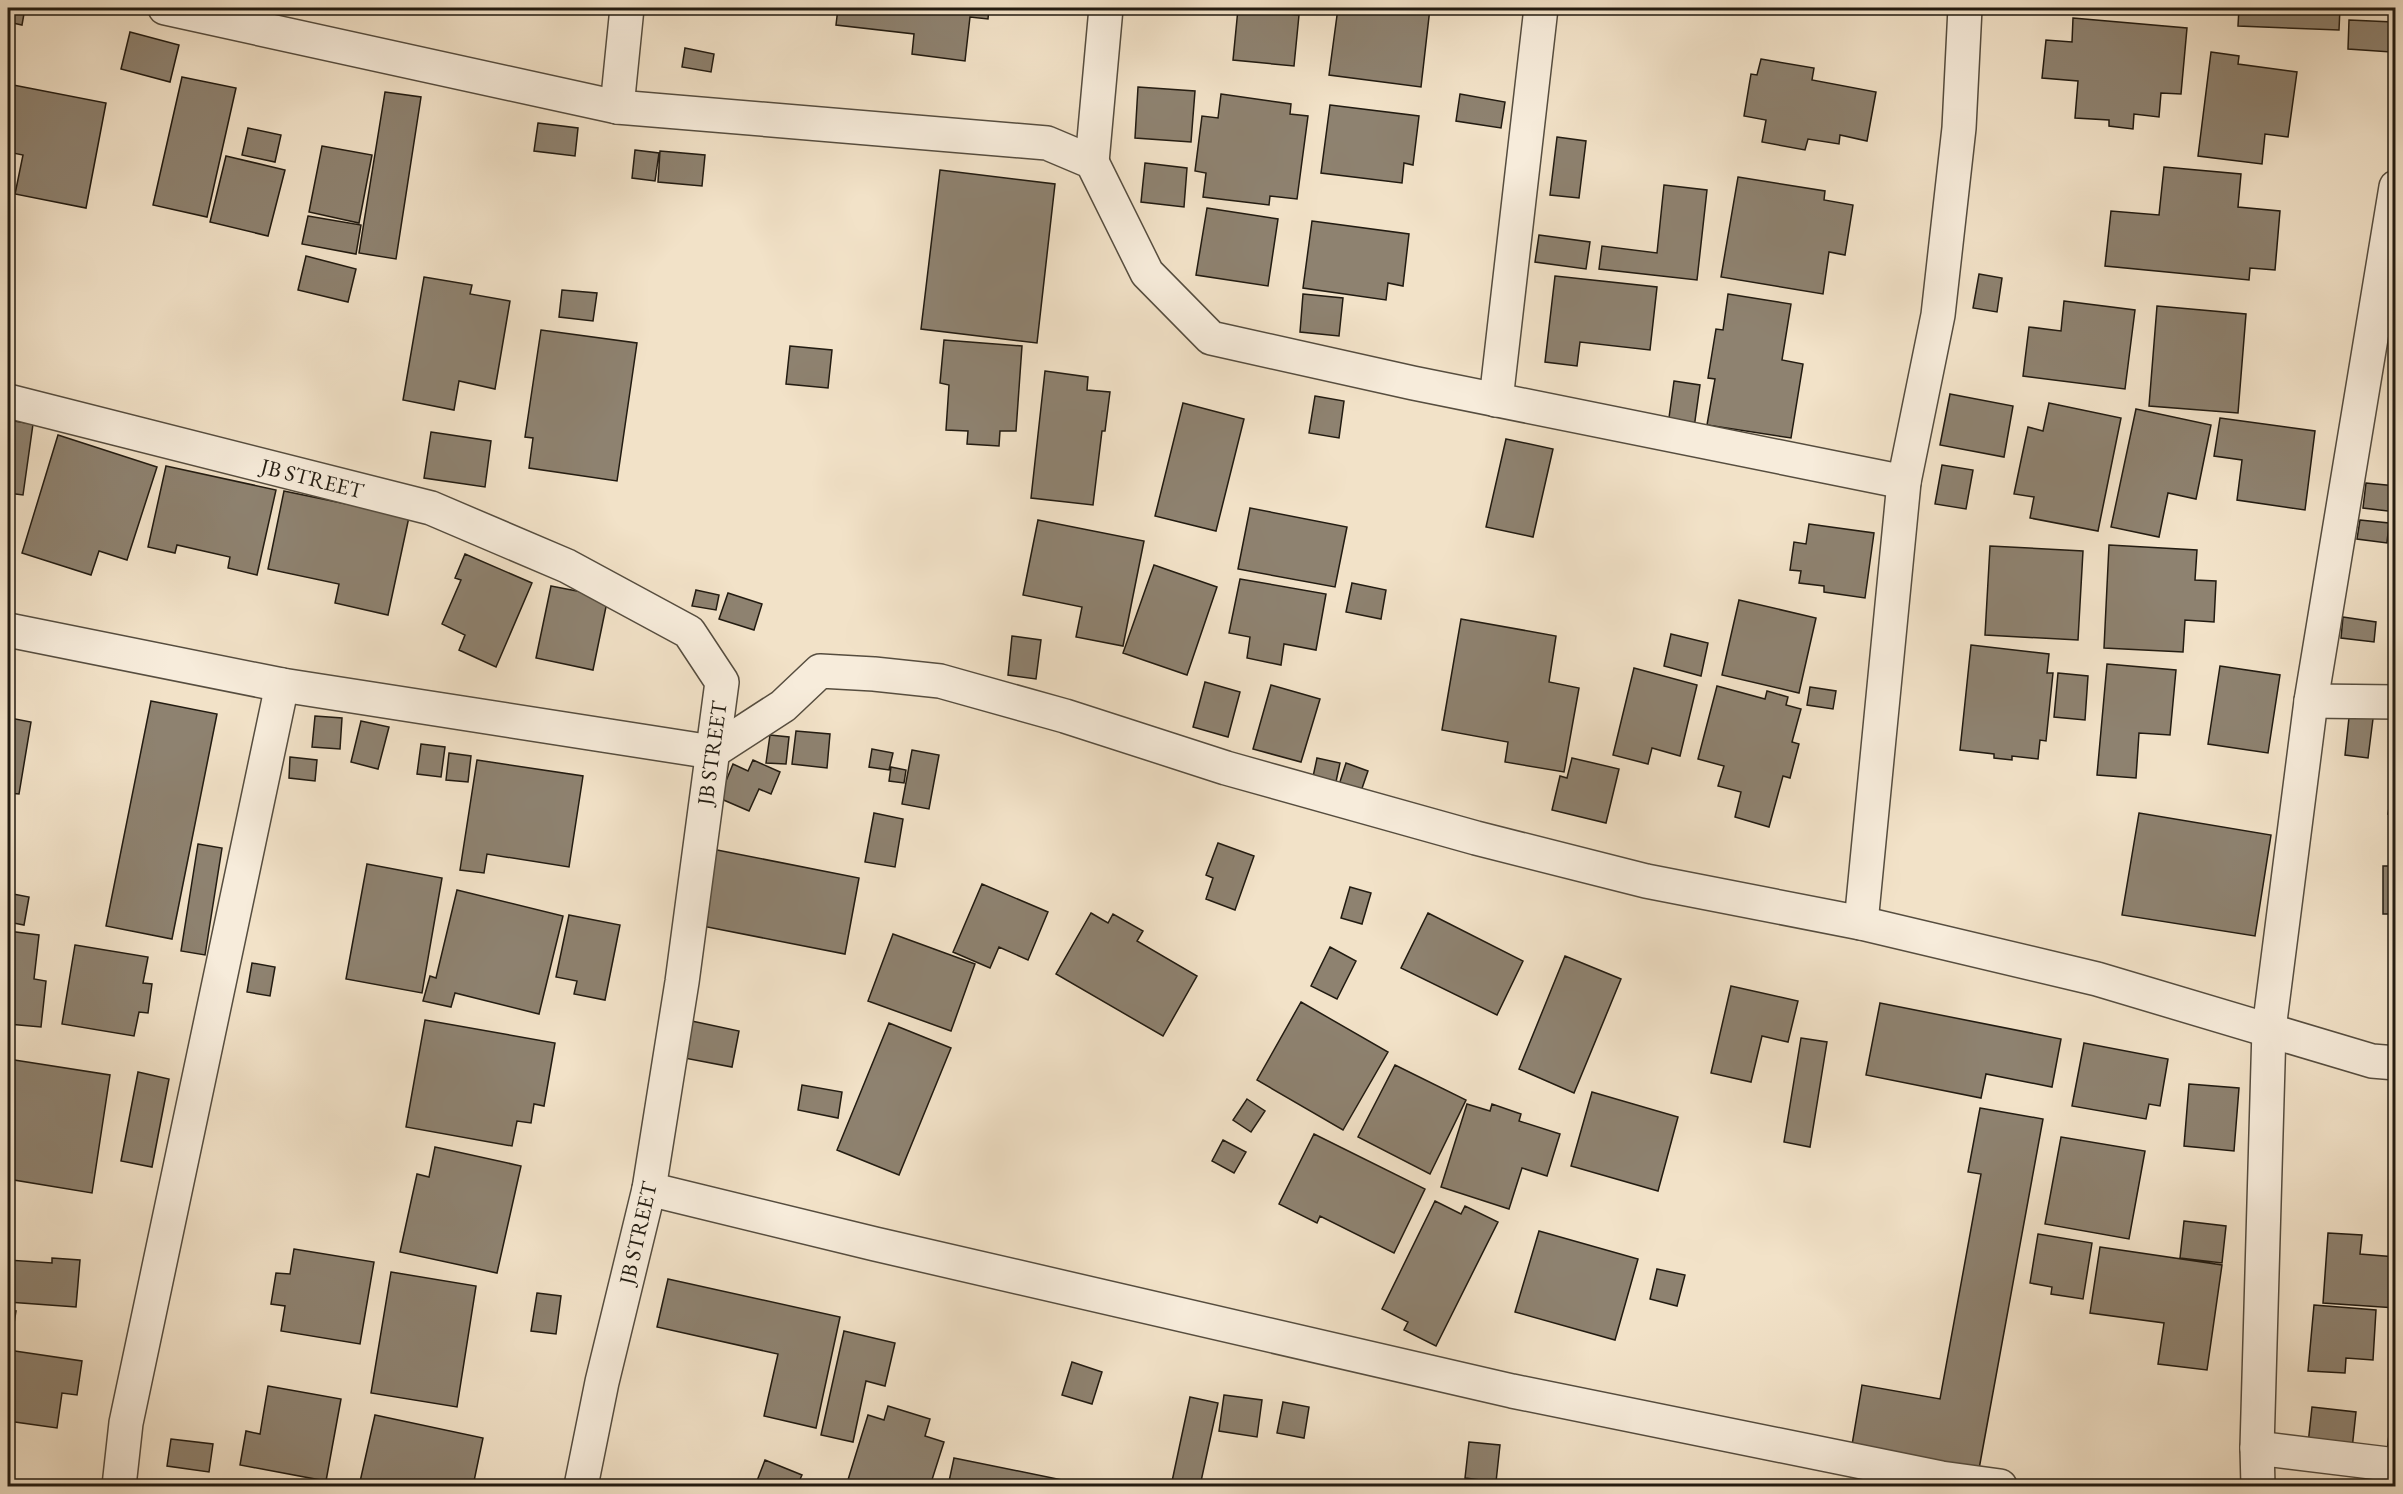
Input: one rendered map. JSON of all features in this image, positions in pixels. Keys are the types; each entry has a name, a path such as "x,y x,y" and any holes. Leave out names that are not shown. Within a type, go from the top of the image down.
{"street":[{"path":"165,8 198,11 616,107 1047,143 1092,162"},
{"path":"616,107 627,8"},
{"path":"1106,8 1092,162 1148,273 1211,338 1496,400 1904,482"},
{"path":"1496,400 1541,8"},
{"path":"1861,923 1904,482 1938,315 1959,128 1965,8"},
{"path":"2258,1486 2257,1448 2269,1029 2311,701 2396,187"},
{"name":"JB STREET","path":"8,401 431,508 567,566 689,632 722,682 682,982 649,1189 602,1382 581,1486"},
{"path":"8,630 282,685 712,752 783,706 820,671 940,681 1065,716 1226,768 1476,838 1646,881 1861,923 2097,979 2372,1061 2396,1063"},
{"path":"119,1486 126,1423 282,685"},
{"path":"2311,701 2396,702"},
{"path":"649,1189 875,1244 1512,1391 1930,1475 2000,1486"},
{"path":"2257,1448 2396,1466"}],"building":[{"path":"8,8 25,8 22,25 8,22"},
{"path":"838,8 989,8 988,19 970,17 965,61 912,54 914,34 836,25"},
{"path":"1276,8 1313,8 1312,14"},
{"path":"1338,8 1430,8 1421,87 1329,75"},
{"path":"2239,8 2340,8 2339,30 2238,26"},
{"path":"1238,9 1299,15 1294,66 1233,60"},
{"path":"2073,18 2187,28 2181,94 2161,93 2159,117 2134,114 2133,129 2109,126 2109,120 2075,118 2078,81 2042,78 2046,40 2072,42"},
{"path":"2349,20 2393,22 2391,52 2348,49"},
{"path":"130,32 179,45 170,82 121,69"},
{"path":"685,48 714,54 711,72 682,67"},
{"path":"2211,52 2239,56 2238,64 2297,72 2288,137 2265,134 2262,164 2198,156"},
{"path":"1761,59 1814,68 1812,80 1876,92 1867,141 1840,135 1839,144 1808,139 1805,150 1762,142 1766,120 1744,116 1751,74 1757,75"},
{"path":"182,77 236,88 207,217 153,205"},
{"path":"8,84 106,103 86,208 15,194 23,155 8,152"},
{"path":"1138,87 1195,91 1191,142 1135,138"},
{"path":"385,92 421,97 396,259 359,253"},
{"path":"1221,94 1291,104 1290,114 1308,116 1297,199 1270,196 1269,205 1203,197 1206,173 1195,171 1202,116 1218,118"},
{"path":"1460,94 1505,102 1501,128 1456,121"},
{"path":"1330,105 1419,116 1413,165 1404,163 1402,183 1321,173"},
{"path":"538,123 578,128 575,156 534,151"},
{"path":"248,128 281,135 275,162 242,155"},
{"path":"1557,137 1586,141 1579,198 1550,195"},
{"path":"322,146 372,155 359,223 309,212"},
{"path":"635,150 659,153 655,181 632,178"},
{"path":"660,151 705,155 702,186 658,182"},
{"path":"226,156 285,170 268,236 210,222"},
{"path":"1145,163 1187,168 1184,207 1141,202"},
{"path":"2164,167 2241,174 2238,207 2280,211 2275,270 2250,268 2249,280 2105,266 2111,211 2159,215"},
{"path":"940,170 1055,184 1037,343 921,329"},
{"path":"1738,177 1825,191 1824,200 1853,205 1845,255 1829,252 1823,294 1721,277"},
{"path":"1664,185 1707,190 1697,280 1599,269 1602,246 1657,253"},
{"path":"1207,208 1278,219 1268,286 1196,275"},
{"path":"308,216 361,225 356,254 302,244"},
{"path":"1312,221 1409,234 1403,286 1388,283 1386,300 1303,288"},
{"path":"1539,235 1590,242 1586,269 1535,262"},
{"path":"306,256 356,269 348,302 298,290"},
{"path":"1979,274 2002,278 1997,312 1973,308"},
{"path":"1555,276 1657,287 1650,350 1580,342 1577,366 1545,362"},
{"path":"424,277 472,285 470,294 510,301 495,389 459,381 454,410 403,400"},
{"path":"562,290 597,293 593,321 559,317"},
{"path":"1303,294 1343,298 1339,336 1300,332"},
{"path":"1728,294 1791,304 1782,360 1803,364 1791,438 1707,425 1715,379 1708,378 1716,329 1723,330"},
{"path":"2064,301 2135,310 2125,389 2023,376 2029,327 2061,331"},
{"path":"2157,306 2246,314 2238,413 2149,406"},
{"path":"541,330 637,343 617,481 529,468 533,438 525,437"},
{"path":"944,340 1022,346 1016,431 1000,431 999,446 967,444 968,431 946,430 949,385 940,383"},
{"path":"790,346 832,350 828,388 786,384"},
{"path":"1045,371 1088,377 1087,390 1110,392 1105,431 1102,431 1093,505 1031,498"},
{"path":"1674,381 1700,385 1694,428 1668,425"},
{"path":"1950,394 2013,406 2004,457 1940,445"},
{"path":"1315,396 1344,401 1339,438 1309,433"},
{"path":"1183,403 1244,419 1216,531 1155,516"},
{"path":"2049,403 2121,418 2098,531 2030,518 2034,497 2014,494 2028,427 2043,431"},
{"path":"2136,409 2211,425 2196,499 2168,493 2159,537 2111,527"},
{"path":"2220,418 2315,431 2305,510 2237,500 2242,460 2214,456"},
{"path":"8,420 33,424 23,495 8,493"},
{"path":"431,432 491,441 485,487 424,478"},
{"path":"58,435 157,467 127,560 99,551 91,575 22,553"},
{"path":"1506,439 1553,449 1533,537 1486,527"},
{"path":"1942,465 1973,470 1966,509 1935,504"},
{"path":"166,466 276,490 257,575 228,568 230,557 177,545 175,553 148,547"},
{"path":"2366,483 2396,486 2396,512 2363,508"},
{"path":"284,491 409,517 388,615 335,603 339,584 268,569"},
{"path":"1250,508 1347,527 1335,587 1238,569"},
{"path":"1038,520 1144,541 1123,646 1076,637 1082,607 1023,595"},
{"path":"2360,520 2389,523 2387,543 2357,539"},
{"path":"1809,524 1874,533 1865,598 1824,592 1824,586 1799,583 1801,571 1790,570 1794,542 1806,544"},
{"path":"2109,545 2197,550 2195,580 2216,581 2214,622 2185,620 2183,652 2104,648"},
{"path":"1990,546 2083,551 2078,640 1985,635"},
{"path":"465,554 532,583 496,667 459,650 465,635 442,624 461,580 455,578"},
{"path":"1154,565 1217,587 1187,675 1123,653"},
{"path":"1240,579 1326,594 1316,650 1284,644 1281,665 1247,658 1250,637 1229,633"},
{"path":"1352,583 1386,590 1381,619 1346,612"},
{"path":"551,586 608,597 593,670 536,658"},
{"path":"696,590 719,595 716,610 692,606"},
{"path":"728,593 762,604 754,630 719,619"},
{"path":"1739,600 1816,618 1799,693 1722,675"},
{"path":"2343,617 2376,622 2374,642 2341,638"},
{"path":"1461,619 1556,636 1549,682 1579,688 1564,772 1505,762 1508,742 1442,730"},
{"path":"1671,634 1708,643 1701,676 1664,666"},
{"path":"1012,636 1041,640 1036,679 1008,675"},
{"path":"1971,645 2049,654 2047,673 2053,673 2046,741 2040,740 2038,759 2012,756 2012,760 1994,758 1994,754 1960,750"},
{"path":"2107,664 2176,670 2170,735 2139,733 2136,778 2097,775"},
{"path":"2220,666 2280,675 2268,753 2208,744"},
{"path":"1634,668 1697,685 1680,756 1652,748 1648,764 1613,755"},
{"path":"2058,673 2088,676 2085,720 2054,717"},
{"path":"1205,682 1240,692 1228,737 1193,727"},
{"path":"1271,685 1320,699 1301,762 1253,749"},
{"path":"1717,686 1765,699 1767,691 1788,697 1786,705 1801,709 1792,742 1799,744 1790,778 1783,776 1769,827 1735,817 1741,792 1718,786 1724,766 1698,759"},
{"path":"1810,687 1836,691 1833,709 1807,705"},
{"path":"151,701 217,714 172,939 106,926"},
{"path":"2350,708 2374,711 2368,758 2345,755"},
{"path":"8,709 12,709 10,718 31,722 19,794 8,793"},
{"path":"315,716 342,718 340,749 312,747"},
{"path":"361,721 389,727 378,769 351,762"},
{"path":"796,731 830,734 827,768 792,764"},
{"path":"770,735 789,737 786,764 766,763"},
{"path":"421,744 445,747 441,777 417,774"},
{"path":"872,749 893,753 889,770 869,767"},
{"path":"912,750 939,755 929,809 902,804"},
{"path":"449,753 471,756 468,782 446,780"},
{"path":"290,757 317,760 315,781 289,778"},
{"path":"1317,758 1340,763 1334,791 1311,786"},
{"path":"1572,758 1619,769 1606,823 1552,810 1560,776 1567,778"},
{"path":"477,760 583,776 569,867 487,854 484,873 460,870"},
{"path":"753,760 780,772 771,794 759,789 749,811 719,798 733,764 748,771"},
{"path":"2396,762 2396,815 2388,814"},
{"path":"1346,763 1368,771 1359,797 1337,791"},
{"path":"891,767 906,770 904,783 889,781"},
{"path":"874,813 903,819 895,867 865,862"},
{"path":"2139,813 2271,835 2255,936 2122,915"},
{"path":"1218,843 1254,856 1235,910 1206,899 1213,878 1206,875"},
{"path":"198,844 222,848 205,955 181,951"},
{"path":"712,849 859,878 845,954 697,925"},
{"path":"367,864 442,878 422,993 346,979"},
{"path":"2383,866 2396,866 2396,936 2391,936 2391,914 2383,914"},
{"path":"982,884 1048,912 1028,960 999,947 990,968 953,952"},
{"path":"1350,887 1371,893 1362,924 1341,918"},
{"path":"457,890 563,916 539,1014 455,993 451,1007 423,1001 430,976 436,978"},
{"path":"8,893 29,897 24,925 8,922"},
{"path":"1091,913 1108,923 1113,914 1143,931 1137,941 1197,976 1163,1036 1056,974"},
{"path":"1428,913 1523,961 1497,1015 1401,968"},
{"path":"569,915 620,925 605,1000 574,994 577,981 556,977"},
{"path":"8,931 39,935 34,979 46,981 41,1027 8,1024"},
{"path":"893,934 975,964 951,1031 868,1001"},
{"path":"75,945 148,957 143,983 152,984 148,1013 139,1012 134,1036 62,1024"},
{"path":"1330,947 1356,961 1337,999 1311,986"},
{"path":"1565,956 1621,979 1574,1093 1519,1069"},
{"path":"252,963 275,967 270,996 247,992"},
{"path":"1731,986 1798,1001 1788,1042 1762,1036 1751,1082 1711,1073"},
{"path":"1301,1002 1388,1052 1343,1130 1257,1080"},
{"path":"1880,1003 2061,1039 2052,1087 1986,1074 1981,1098 1866,1075"},
{"path":"425,1020 555,1043 544,1106 534,1104 531,1123 517,1121 512,1146 406,1127"},
{"path":"687,1020 739,1031 732,1067 679,1057"},
{"path":"889,1023 951,1048 899,1175 837,1150"},
{"path":"1801,1038 1827,1042 1810,1147 1784,1142"},
{"path":"2084,1043 2168,1059 2160,1106 2149,1104 2146,1119 2072,1106"},
{"path":"8,1059 110,1075 92,1193 8,1179"},
{"path":"1395,1065 1466,1100 1430,1174 1358,1137"},
{"path":"138,1072 169,1079 152,1167 121,1161"},
{"path":"2189,1084 2239,1088 2234,1151 2184,1146"},
{"path":"802,1085 842,1092 838,1118 798,1110"},
{"path":"1592,1092 1678,1117 1658,1191 1571,1166"},
{"path":"1247,1099 1265,1111 1251,1132 1233,1120"},
{"path":"1467,1104 1490,1111 1492,1104 1521,1114 1519,1121 1560,1134 1547,1176 1522,1168 1509,1209 1441,1187"},
{"path":"1980,1108 2043,1119 1979,1469 1852,1445 1862,1385 1940,1399 1981,1174 1968,1172"},
{"path":"1314,1134 1425,1189 1394,1253 1320,1216 1317,1223 1279,1204"},
{"path":"2061,1137 2145,1151 2129,1239 2045,1224"},
{"path":"1223,1140 1246,1152 1234,1173 1212,1161"},
{"path":"435,1147 521,1166 497,1273 400,1252 417,1174 429,1177"},
{"path":"1435,1201 1461,1214 1465,1206 1498,1222 1436,1346 1404,1330 1408,1322 1382,1309"},
{"path":"2184,1221 2226,1226 2222,1263 2180,1258"},
{"path":"1539,1231 1638,1259 1615,1340 1515,1312"},
{"path":"2328,1233 2362,1235 2360,1254 2396,1257 2396,1308 2323,1303"},
{"path":"2038,1234 2092,1243 2083,1299 2051,1294 2052,1287 2030,1283"},
{"path":"2100,1247 2222,1265 2207,1370 2158,1364 2164,1323 2090,1313"},
{"path":"294,1249 374,1262 360,1344 281,1331 285,1306 271,1304 276,1273 290,1274"},
{"path":"52,1258 80,1260 76,1307 8,1302 8,1260 52,1263"},
{"path":"1657,1269 1685,1275 1677,1306 1650,1299"},
{"path":"391,1272 476,1286 457,1407 371,1393"},
{"path":"668,1279 840,1317 816,1428 764,1416 778,1354 657,1327"},
{"path":"537,1293 561,1296 556,1334 531,1331"},
{"path":"2314,1305 2376,1310 2373,1360 2346,1358 2345,1373 2308,1371"},
{"path":"8,1310 16,1311 11,1342 8,1341"},
{"path":"844,1331 895,1343 885,1386 866,1381 853,1442 821,1435"},
{"path":"8,1350 82,1361 77,1395 62,1393 57,1428 8,1421"},
{"path":"1072,1362 1102,1372 1092,1404 1062,1395"},
{"path":"268,1386 341,1399 326,1481 240,1465 246,1431 260,1434"},
{"path":"1224,1395 1262,1400 1257,1437 1219,1431"},
{"path":"1190,1397 1218,1403 1200,1486 1171,1486"},
{"path":"1283,1402 1309,1407 1304,1438 1277,1433"},
{"path":"888,1406 930,1419 925,1436 944,1442 930,1486 858,1486 847,1483 868,1415 884,1420"},
{"path":"2312,1407 2356,1412 2352,1449 2308,1444"},
{"path":"375,1415 483,1438 473,1486 359,1486"},
{"path":"2391,1417 2396,1417 2396,1453 2387,1452"},
{"path":"171,1439 213,1444 209,1472 167,1466"},
{"path":"1469,1442 1500,1445 1496,1482 1465,1478"},
{"path":"954,1458 1077,1483 1076,1486 948,1486"},
{"path":"765,1460 802,1475 797,1486 755,1486"}]}
